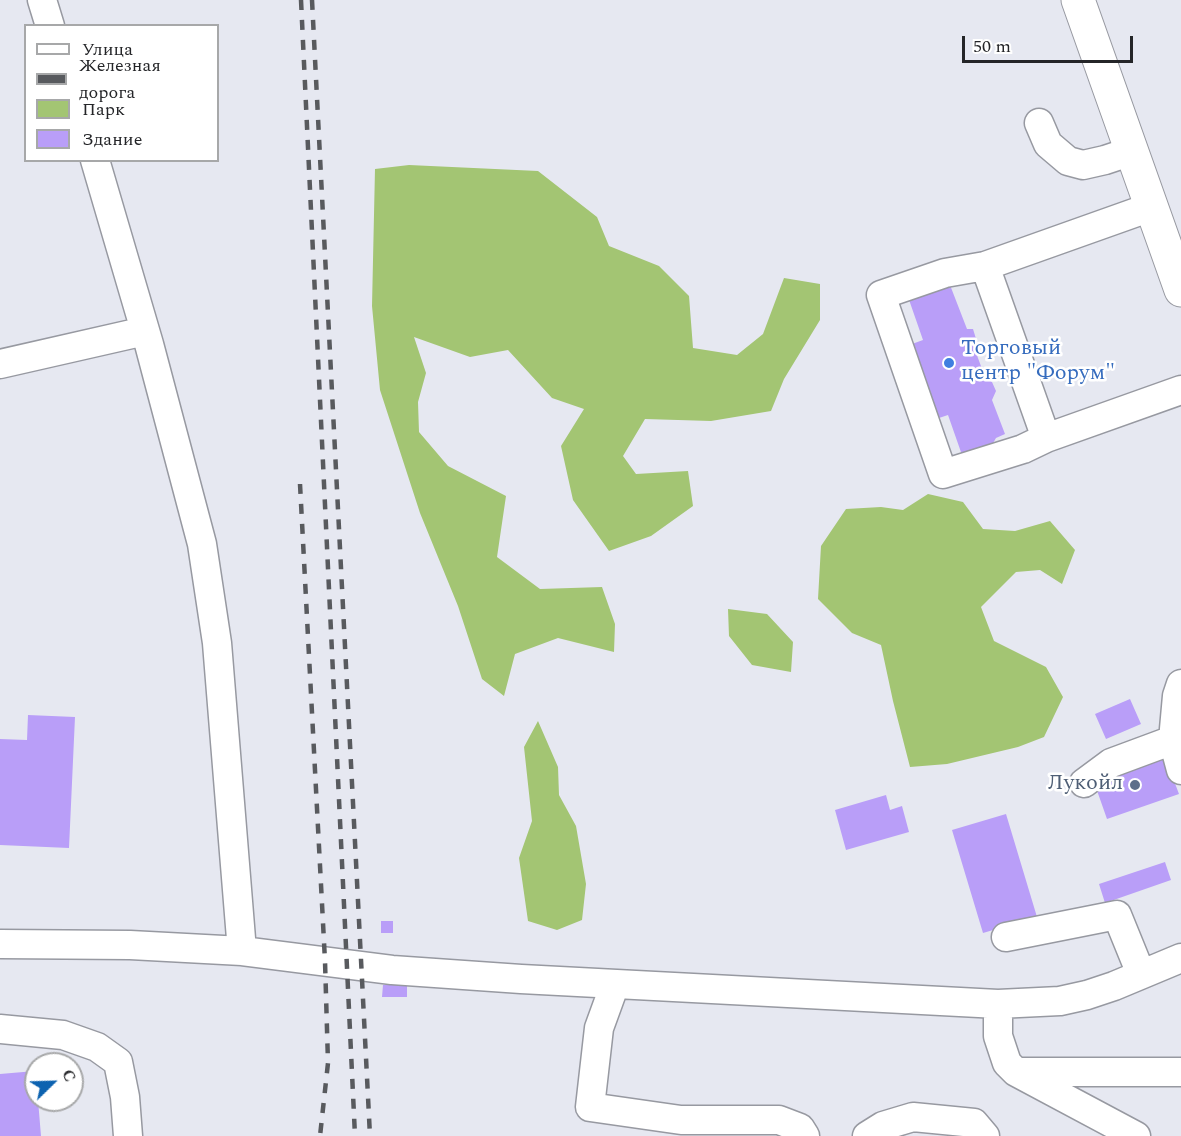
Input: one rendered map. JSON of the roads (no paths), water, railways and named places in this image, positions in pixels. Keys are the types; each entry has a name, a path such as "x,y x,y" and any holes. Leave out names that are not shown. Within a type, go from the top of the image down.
{"main road":[{"path":"1078,0 1181,290"}],"street":[{"path":"42,0 49,24"},
{"path":"1039,123 1048,144 1068,161 1083,165 1132,151"},
{"path":"96,162 145,331 202,544 217,643 242,951"},
{"path":"1151,207 985,266 945,273 881,295 943,474 1023,449 1046,438 1181,390"},
{"path":"985,266 1046,438"},
{"path":"0,364 145,331"},
{"path":"1181,684 1177,696 1173,740 1181,770"},
{"path":"1084,783 1111,763 1173,740"},
{"path":"1006,937 1117,915 1141,974"},
{"path":"0,944 130,945 242,951 392,970 998,1004 1060,1001 1078,997 1114,986 1181,958"},
{"path":"615,984 599,1028 590,1107 681,1128 779,1120 800,1128 806,1136"},
{"path":"998,1004 998,1036 1007,1063 1016,1072 1136,1136"},
{"path":"0,1029 63,1035 97,1047 118,1062 125,1097 128,1136"},
{"path":"1016,1072 1181,1072"},
{"path":"867,1136 883,1126 913,1117 974,1123 985,1136"}],"railway":[{"path":"301,0 355,1136"},
{"path":"312,0 370,1136"},
{"path":"300,484 325,961 328,1063 320,1136"}],"place":[{"name":"Торговый центр \"Форум\"","path":"949,363"},
{"name":"Лукойл","path":"1135,785"}]}
